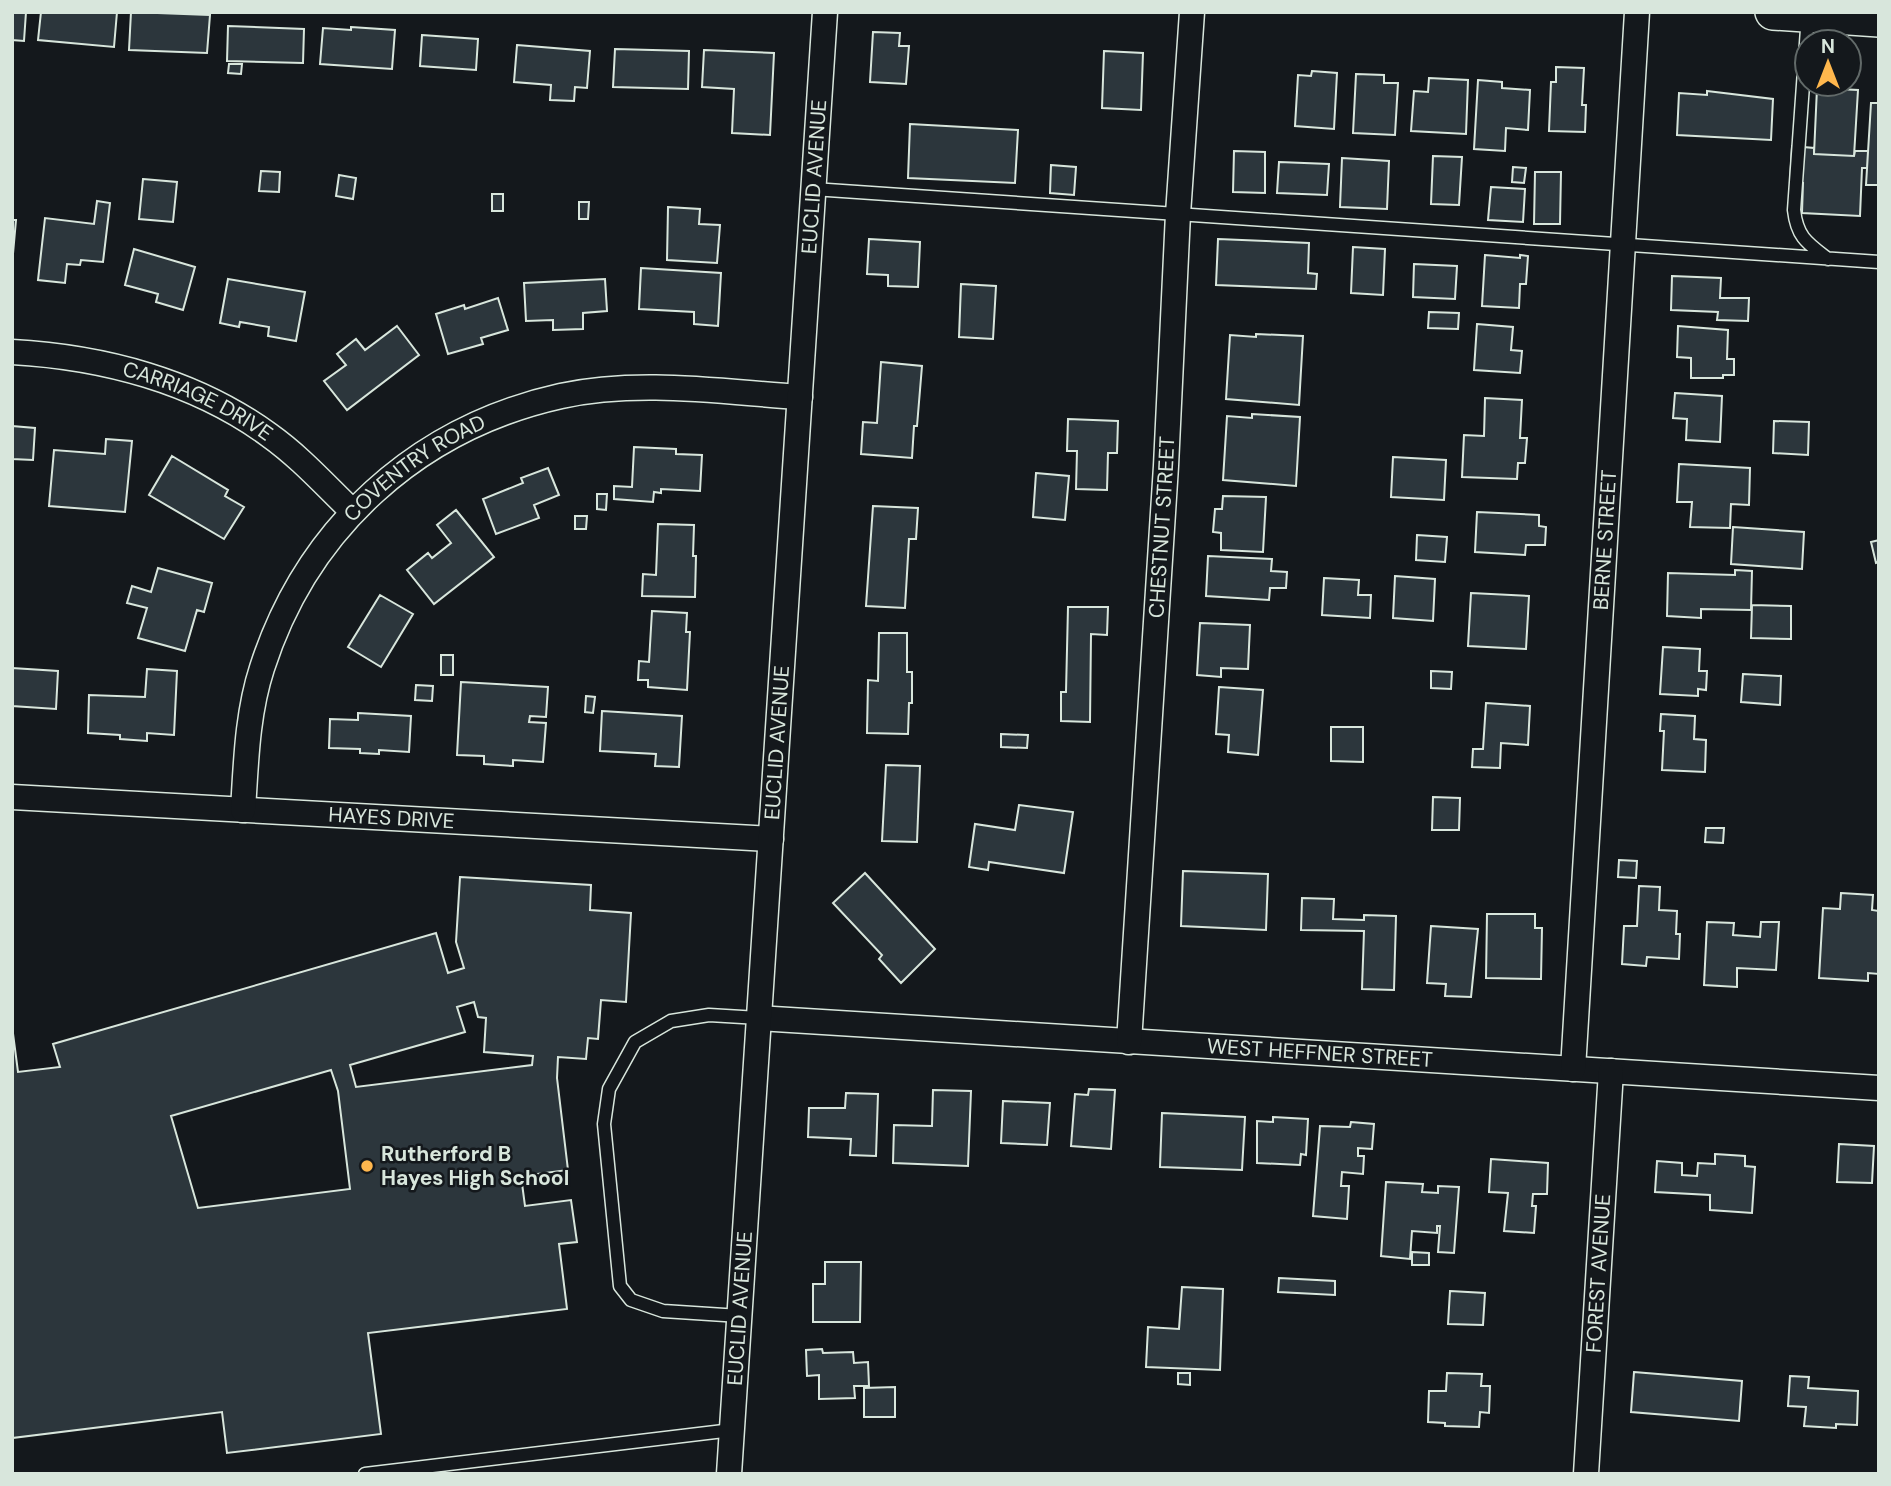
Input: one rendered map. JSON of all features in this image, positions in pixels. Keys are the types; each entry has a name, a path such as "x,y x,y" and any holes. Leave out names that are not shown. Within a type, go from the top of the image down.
{"street":[{"name":"EUCLID AVENUE","path":"729,1474 825,12"},
{"name":"CHESTNUT STREET","path":"1129,1042 1192,12"},
{"name":"BERNE STREET","path":"1573,1069 1637,12"},
{"path":"1773,12 1879,19"},
{"name":"CARRIAGE DRIVE","path":"12,352 86,359 131,370 195,392 269,435 352,511"},
{"name":"COVENTRY ROAD","path":"243,810 247,745 254,697 261,669 281,615 302,577 352,511 421,454 496,415 562,396 632,388 800,397"},
{"name":"HAYES DRIVE","path":"12,797 771,839"},
{"name":"WEST HEFFNER STREET","path":"759,1018 1879,1088"},
{"name":"FOREST AVENUE","path":"1586,1474 1612,1071"}],"lane":[{"path":"1808,14 1794,210 1800,234 1828,259"},
{"path":"813,189 1879,262"},
{"path":"740,1316 663,1311 631,1300 620,1286 604,1124 609,1090 635,1042 671,1021 709,1015 759,1018"},
{"path":"365,1474 732,1430"}],"building":[{"path":"12,12 26,12 24,41 12,40"},
{"path":"41,12 117,12 114,47 38,40"},
{"path":"131,12 210,15 207,53 129,50"},
{"path":"228,26 304,29 303,63 227,61"},
{"path":"351,27 395,30 392,69 320,64 323,28 351,30"},
{"path":"873,32 900,33 899,46 909,46 906,84 870,82"},
{"path":"422,35 478,39 476,70 420,66"},
{"path":"517,45 590,51 587,88 575,87 574,101 550,100 551,85 514,82"},
{"path":"615,49 689,51 688,89 613,87"},
{"path":"704,50 774,53 770,135 732,133 734,89 702,87"},
{"path":"1104,51 1143,53 1141,110 1102,108"},
{"path":"229,64 242,64 241,74 228,73"},
{"path":"1556,67 1584,68 1582,105 1586,105 1585,132 1549,131 1551,82 1556,82"},
{"path":"1312,71 1337,73 1334,129 1295,126 1298,75 1311,76"},
{"path":"1356,74 1384,75 1384,83 1398,83 1395,135 1353,133"},
{"path":"1429,78 1468,80 1466,134 1411,131 1414,91 1428,92"},
{"path":"1478,80 1502,82 1502,88 1530,90 1528,130 1506,128 1505,151 1474,149"},
{"path":"1707,91 1773,99 1771,140 1677,135 1679,93 1707,95"},
{"path":"1817,98 1858,98 1854,156 1814,154"},
{"path":"1871,103 1879,103 1879,185 1866,185"},
{"path":"910,124 1018,130 1015,183 908,178"},
{"path":"1792,146 1814,148 1814,154 1854,156 1855,151 1868,151 1867,168 1862,168 1860,216 1802,213 1803,183 1790,182"},
{"path":"1234,151 1265,152 1265,193 1233,192"},
{"path":"1433,156 1462,157 1459,205 1431,204"},
{"path":"1342,158 1389,161 1387,209 1340,207"},
{"path":"1279,162 1329,164 1327,195 1277,193"},
{"path":"1051,165 1076,167 1074,195 1050,193"},
{"path":"1513,167 1526,168 1524,183 1512,182"},
{"path":"261,171 280,172 279,192 259,191"},
{"path":"1535,172 1561,172 1560,224 1534,224"},
{"path":"339,175 356,178 353,199 336,196"},
{"path":"143,179 177,182 173,222 139,219"},
{"path":"1491,187 1525,189 1523,222 1488,220"},
{"path":"492,194 503,194 503,211 492,211"},
{"path":"97,201 110,203 103,262 81,260 80,265 67,264 65,283 38,280 45,218 94,224"},
{"path":"579,202 589,202 588,219 579,219"},
{"path":"668,207 700,209 699,224 720,225 717,263 667,260"},
{"path":"12,220 16,220 12,265"},
{"path":"869,239 920,242 918,287 888,286 888,275 867,274"},
{"path":"1218,239 1309,243 1308,273 1317,274 1316,289 1216,285"},
{"path":"1353,247 1385,249 1383,295 1351,293"},
{"path":"134,249 195,267 183,310 156,302 158,294 125,285"},
{"path":"1485,255 1520,258 1520,255 1528,256 1526,284 1520,284 1519,308 1482,306"},
{"path":"1414,264 1457,266 1455,299 1413,297"},
{"path":"641,268 721,273 718,326 694,324 694,312 639,309"},
{"path":"1672,276 1721,278 1720,298 1749,298 1748,321 1717,320 1718,312 1671,310"},
{"path":"228,279 305,292 296,341 268,336 269,327 240,322 239,327 220,323"},
{"path":"605,279 607,311 583,313 583,329 553,330 553,320 526,321 524,283"},
{"path":"961,284 996,286 993,339 959,337"},
{"path":"498,298 508,330 481,338 483,344 448,354 436,314 464,305 465,309"},
{"path":"1429,312 1459,313 1458,329 1428,328"},
{"path":"1477,324 1513,327 1511,350 1522,351 1520,373 1474,370"},
{"path":"397,326 419,355 347,410 324,381 346,365 337,354 356,339 365,350"},
{"path":"1678,326 1728,330 1727,359 1734,359 1734,375 1723,375 1723,378 1691,378 1691,358 1677,357"},
{"path":"1256,334 1303,336 1299,405 1226,399 1230,335 1256,337"},
{"path":"881,362 922,366 912,458 861,454 863,422 877,423"},
{"path":"1675,393 1722,396 1720,442 1686,440 1687,419 1673,418"},
{"path":"1485,398 1522,400 1520,438 1527,438 1525,463 1518,463 1517,479 1462,477 1464,435 1484,436"},
{"path":"1252,414 1300,417 1296,486 1223,480 1227,416 1252,418"},
{"path":"1068,419 1118,421 1117,453 1108,453 1107,490 1076,489 1077,451 1067,451"},
{"path":"1774,421 1809,422 1808,455 1773,453"},
{"path":"12,426 35,428 33,460 12,459"},
{"path":"106,439 132,441 125,512 49,506 54,450 105,454"},
{"path":"634,447 676,449 676,454 702,455 700,491 661,489 661,493 654,492 653,502 614,499 614,486 632,487"},
{"path":"172,456 228,490 225,496 244,507 224,539 149,495"},
{"path":"1393,457 1446,460 1444,500 1391,497"},
{"path":"1679,464 1750,468 1749,505 1731,504 1730,528 1690,527 1692,502 1677,502"},
{"path":"548,468 559,495 534,505 539,518 496,534 483,499 523,483 521,478"},
{"path":"1036,473 1069,476 1065,520 1033,517"},
{"path":"597,494 607,494 606,510 597,509"},
{"path":"1223,496 1266,497 1263,552 1221,550 1221,533 1213,532 1215,509 1222,509"},
{"path":"873,506 918,508 916,539 909,539 905,608 866,606"},
{"path":"456,510 494,557 434,604 407,570 428,553 432,558 451,543 437,525"},
{"path":"1477,512 1539,515 1539,526 1546,527 1545,545 1526,545 1525,555 1475,552"},
{"path":"575,516 587,516 586,529 575,529"},
{"path":"658,524 694,525 695,597 642,596 643,574 656,575"},
{"path":"1733,527 1804,532 1802,569 1731,564"},
{"path":"1417,535 1447,537 1445,562 1416,560"},
{"path":"1879,540 1879,562 1876,563 1871,542"},
{"path":"1208,556 1272,559 1271,571 1287,572 1286,588 1270,588 1269,600 1206,596"},
{"path":"158,568 212,583 204,612 197,610 185,651 138,638 147,608 127,603 132,586 151,592"},
{"path":"1735,570 1752,571 1751,610 1701,609 1701,618 1667,616 1668,573 1735,575"},
{"path":"1395,576 1435,579 1433,621 1393,618"},
{"path":"1324,578 1359,580 1358,595 1371,595 1370,618 1322,615"},
{"path":"1471,593 1529,596 1526,649 1468,646"},
{"path":"380,595 413,614 381,667 348,647"},
{"path":"1752,605 1791,606 1791,639 1751,638"},
{"path":"1068,607 1108,607 1107,635 1091,634 1090,722 1061,721 1061,692 1066,692"},
{"path":"652,611 687,613 686,632 690,632 687,690 648,687 648,680 638,680 639,661 649,662"},
{"path":"1200,623 1250,625 1248,669 1221,668 1221,677 1197,675"},
{"path":"879,633 907,633 907,672 912,672 908,734 867,733 868,680 878,681"},
{"path":"1663,647 1700,649 1699,671 1707,671 1706,690 1698,689 1698,696 1660,694"},
{"path":"441,655 453,655 453,675 441,675"},
{"path":"12,668 58,671 56,709 12,706"},
{"path":"147,669 177,671 174,735 147,733 147,741 120,739 120,735 88,733 89,695 145,697"},
{"path":"1431,671 1452,672 1451,689 1431,688"},
{"path":"1743,674 1781,676 1780,705 1741,702"},
{"path":"461,682 548,687 546,717 530,716 529,722 546,723 543,762 513,760 513,766 484,764 484,756 457,755"},
{"path":"416,685 433,686 432,701 415,700"},
{"path":"1219,687 1263,690 1258,755 1228,752 1229,735 1216,734"},
{"path":"586,696 595,697 593,713 585,712"},
{"path":"1486,703 1530,706 1528,745 1501,743 1500,768 1472,767 1473,749 1483,749"},
{"path":"602,711 682,716 679,767 655,766 656,754 600,751"},
{"path":"358,713 411,716 409,752 379,750 379,754 360,753 360,749 329,748 330,719 358,720"},
{"path":"1661,714 1695,716 1694,739 1706,740 1705,772 1662,770 1664,731 1660,731"},
{"path":"1331,727 1363,727 1363,762 1331,761"},
{"path":"1001,734 1028,735 1027,748 1001,747"},
{"path":"886,765 920,766 917,842 882,841"},
{"path":"1433,797 1460,798 1459,830 1432,830"},
{"path":"1019,805 1073,812 1064,873 989,862 988,870 969,867 975,824 1015,830"},
{"path":"1706,828 1724,828 1723,843 1705,842"},
{"path":"1619,860 1637,861 1636,878 1618,877"},
{"path":"1183,871 1268,874 1266,930 1181,926"},
{"path":"865,873 935,949 901,983 879,959 882,955 833,903"},
{"path":"460,877 591,885 590,910 631,913 626,1002 601,1000 598,1039 588,1038 586,1059 558,1057 557,1078 568,1170 521,1176 525,1206 571,1200 577,1242 559,1244 567,1309 368,1333 381,1434 227,1453 222,1412 12,1438 12,1026 18,1072 60,1067 53,1044 436,933 448,973 464,968 456,942","holes":["474,1002 478,1017 486,1018 484,1052 533,1056 532,1065 356,1087 350,1065 465,1032 457,1007","331,1070 338,1091 350,1189 198,1208 171,1116"]},
{"path":"1639,886 1660,887 1659,910 1677,911 1679,959 1647,957 1646,966 1622,964 1624,926 1637,926"},
{"path":"1841,893 1873,895 1872,910 1879,911 1879,974 1868,973 1868,981 1819,978 1823,908 1840,909"},
{"path":"1302,898 1334,899 1333,919 1364,920 1364,915 1396,916 1394,990 1362,989 1364,931 1301,930"},
{"path":"1487,914 1535,914 1535,928 1542,928 1541,979 1486,978"},
{"path":"1707,922 1734,923 1733,935 1760,937 1761,922 1779,922 1776,970 1737,968 1737,987 1704,985"},
{"path":"1431,926 1478,929 1471,997 1445,996 1446,984 1427,983"},
{"path":"1089,1089 1115,1090 1111,1149 1071,1146 1075,1094 1088,1095"},
{"path":"933,1090 971,1091 968,1166 893,1163 894,1125 932,1126"},
{"path":"846,1093 878,1094 876,1156 850,1155 851,1139 808,1137 809,1108 845,1108"},
{"path":"1003,1101 1050,1103 1047,1145 1001,1143"},
{"path":"1162,1113 1245,1117 1242,1170 1160,1167"},
{"path":"1273,1117 1308,1119 1306,1155 1301,1154 1300,1165 1257,1163 1257,1121 1273,1122"},
{"path":"1351,1122 1374,1124 1372,1149 1358,1148 1358,1156 1364,1156 1363,1174 1342,1172 1341,1186 1349,1186 1347,1219 1313,1216 1320,1126 1350,1127"},
{"path":"1839,1144 1874,1146 1872,1183 1837,1182"},
{"path":"1715,1154 1745,1156 1745,1166 1755,1167 1752,1213 1710,1210 1710,1195 1655,1192 1657,1161 1682,1163 1682,1175 1697,1176 1698,1163 1715,1164"},
{"path":"1491,1159 1548,1163 1547,1194 1533,1194 1532,1206 1536,1206 1534,1233 1504,1231 1508,1193 1489,1192"},
{"path":"1386,1182 1423,1184 1422,1192 1438,1193 1438,1186 1459,1187 1454,1253 1438,1252 1440,1226 1437,1226 1437,1233 1412,1231 1410,1259 1381,1256"},
{"path":"1412,1252 1429,1253 1429,1265 1412,1265"},
{"path":"825,1262 861,1262 860,1322 813,1322 813,1284 825,1284"},
{"path":"1279,1278 1335,1281 1335,1295 1278,1292"},
{"path":"1182,1287 1223,1289 1220,1370 1146,1367 1148,1327 1179,1329"},
{"path":"1450,1291 1485,1293 1483,1325 1448,1324"},
{"path":"822,1349 823,1353 853,1352 854,1363 868,1362 869,1386 854,1386 855,1398 819,1399 819,1375 807,1376 806,1350"},
{"path":"1634,1372 1742,1381 1739,1421 1631,1412"},
{"path":"1178,1373 1190,1373 1190,1385 1178,1384"},
{"path":"1447,1373 1482,1374 1481,1386 1490,1386 1489,1413 1480,1412 1479,1427 1445,1426 1445,1423 1428,1422 1429,1391 1446,1391"},
{"path":"1790,1376 1809,1377 1808,1388 1858,1391 1857,1425 1836,1424 1836,1428 1804,1426 1806,1407 1788,1406"},
{"path":"895,1387 895,1417 864,1417 864,1388"}],"place":[{"name":"Rutherford B Hayes High School","path":"367,1166"}]}
